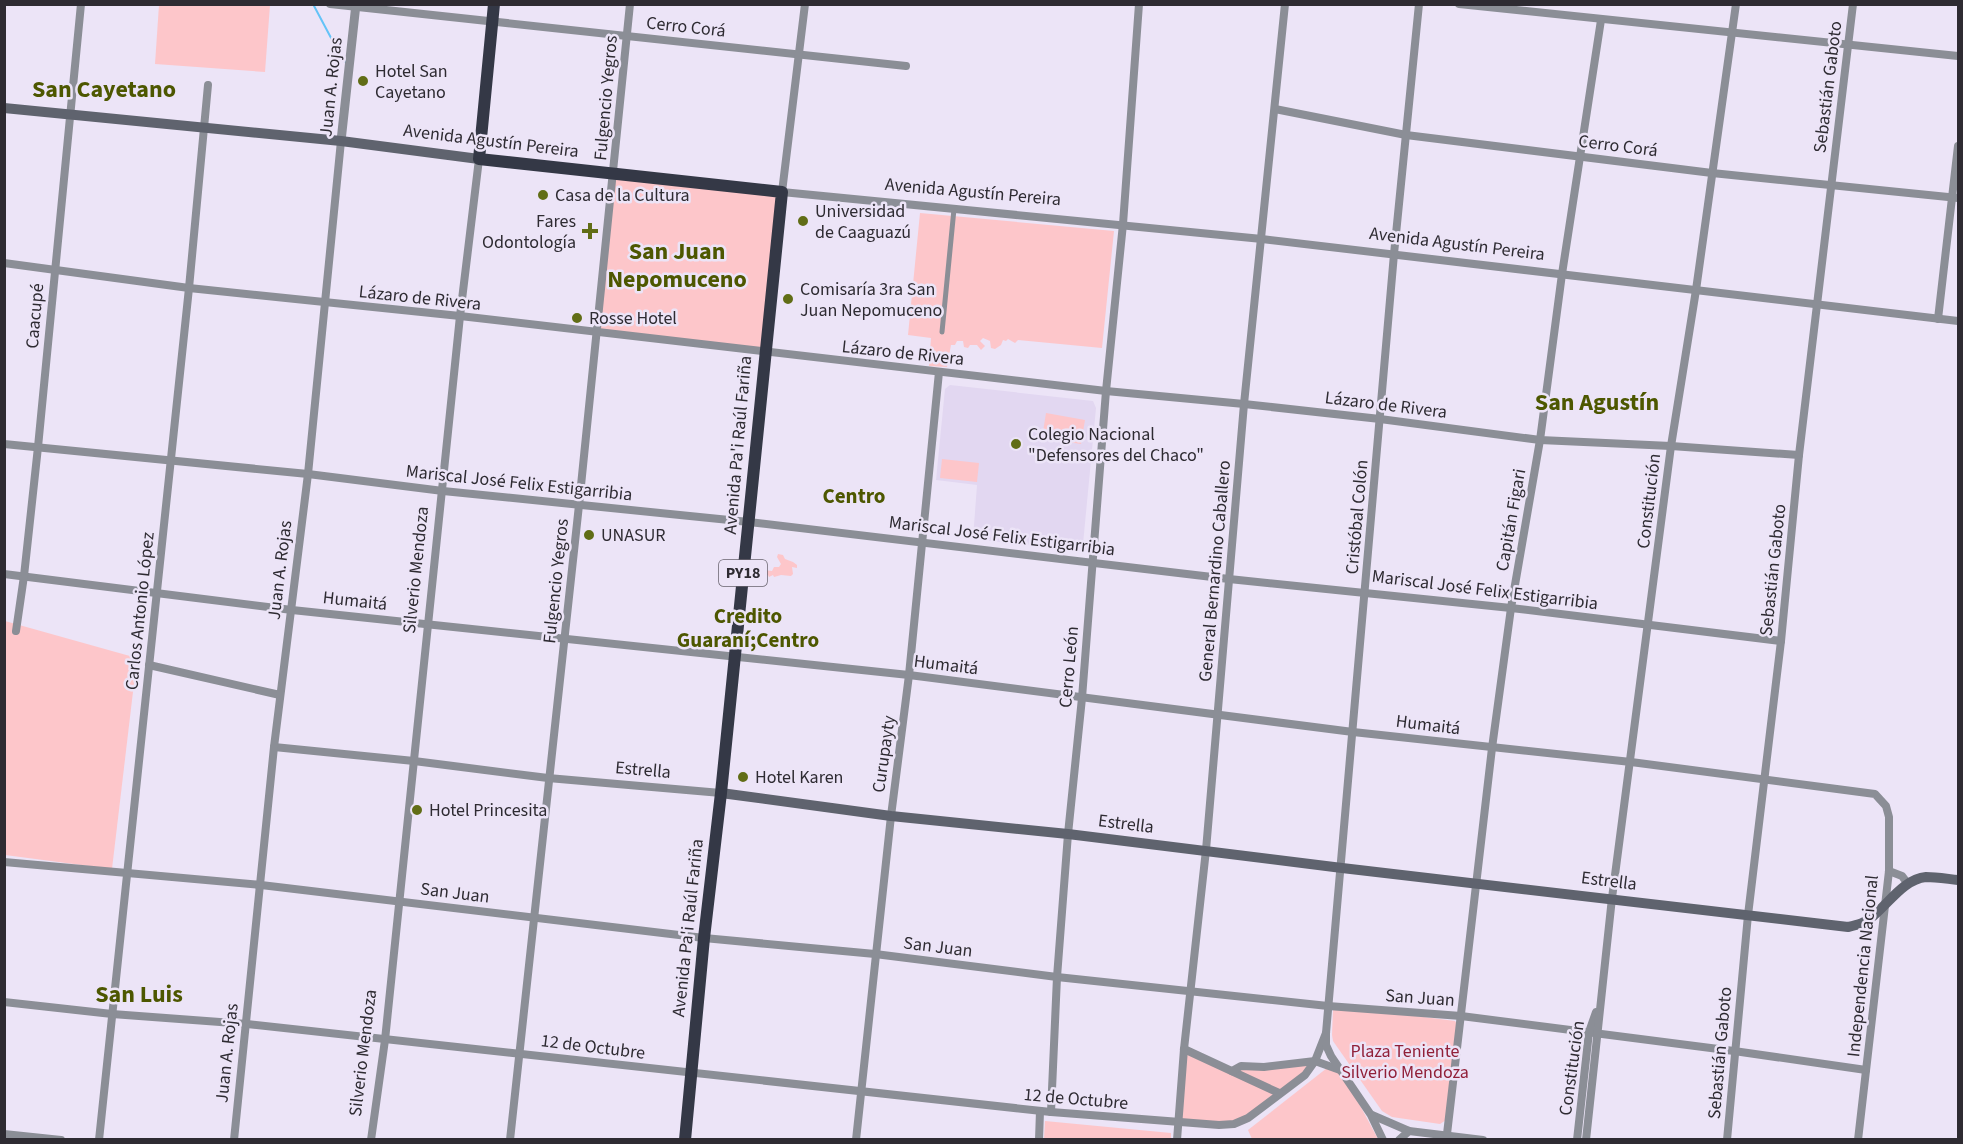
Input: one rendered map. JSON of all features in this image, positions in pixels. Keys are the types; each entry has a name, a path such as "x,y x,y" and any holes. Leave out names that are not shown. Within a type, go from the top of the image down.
{"highway":[{"name":"Silverio Mendoza","path":"478,159 494,4"},
{"name":"Avenida Agustín Pereira","path":"478,159 782,192"},
{"name":"Avenida Pa'i Raúl Fariña","path":"686,1140 704,938 721,793 782,192"}],"main road":[{"name":"Avenida Agustín Pereira","path":"4,108 341,141 478,159"},
{"name":"Estrella","path":"721,793 891,816 1206,850 1848,927 1862,924 1908,884"},
{"path":"1908,884 1926,878 1959,880"}],"street":[{"name":"Caacupé","path":"16,631 38,447 81,4"},
{"name":"Cerro Corá","path":"330,4 906,66"},
{"name":"Fulgencio Yegros","path":"510,1140 565,639 630,4"},
{"name":"Avenida Pa'i Raúl Fariña","path":"782,192 805,4"},
{"name":"Cerro León","path":"1051,1112 1057,977 1068,834 1082,698 1106,391 1123,224 1139,4"},
{"name":"General Bernardino Caballero","path":"1177,1140 1184,1049 1206,850 1245,404 1285,4"},
{"name":"Cristóbal Colón","path":"1326,1033 1394,254 1419,4"},
{"path":"1459,4 1959,56"},
{"name":"Constitución","path":"1586,1140 1612,898 1671,446 1696,290 1736,4"},
{"name":"Sebastián Gaboto","path":"1727,1140 1748,915 1781,641 1799,455 1853,4"},
{"name":"Juan A. Rojas","path":"234,1140 274,747 308,474 356,7"},
{"name":"Capitán Figari","path":"1447,1134 1492,748 1511,608 1540,440 1600,20"},
{"name":"Carlos Antonio López","path":"99,1140 189,288 208,85"},
{"name":"Cerro Corá","path":"1275,109 1406,135 1712,173 1955,198"},
{"path":"1938,319 1955,198 1959,146"},
{"name":"Silverio Mendoza","path":"371,1140 385,1040 478,159"},
{"name":"Avenida Agustín Pereira","path":"782,192 1262,239 1959,321"},
{"path":"942,332 954,208"},
{"name":"Lázaro de Rivera","path":"4,263 189,288 460,316 1106,391 1380,419 1540,440 1799,455"},
{"name":"Curupayty","path":"856,1140 875,954 909,675 939,372"},
{"name":"Mariscal José Felix Estigarribia","path":"4,444 308,474 443,491 748,522 1229,579 1511,608 1781,641"},
{"name":"Humaitá","path":"4,574 429,625 909,675 1353,732 1631,762 1875,794 1880,799"},
{"path":"149,665 280,695"},
{"name":"Estrella","path":"274,747 414,761 548,778 721,793"},
{"name":"Independencia Nacional","path":"1858,1140 1889,871 1889,817 1886,806 1880,799"},
{"name":"San Juan","path":"4,862 261,885 704,938 875,954 1057,977 1329,1006 1461,1016 1866,1070"},
{"path":"1889,871 1902,876 1908,884"},
{"name":"12 de Octubre","path":"4,1002 112,1014 247,1024 1040,1111 1219,1125 1234,1124 1248,1118 1305,1075 1326,1033"},
{"name":"Constitución","path":"1577,1140 1589,1032 1600,1002"},
{"path":"1326,1033 1326,1045 1330,1056 1371,1115 1383,1140"},
{"path":"1184,1049 1280,1093"},
{"path":"1232,1071 1241,1066 1264,1067 1314,1061 1341,1071"},
{"path":"1039,1140 1040,1111"},
{"path":"1371,1115 1409,1131 1483,1140"},
{"path":"1399,1140 1409,1131"},
{"path":"4,1134 61,1140"}],"shaded area":[{"name":"Colegio Nacional \"Defensores del Chaco\"","path":"950,385 1093,401 1096,408 1083,544 1074,550 973,539 977,485 936,480 945,389"}],"green space":[{"path":"159,5 270,5 265,72 155,64"},
{"path":"615,175 779,193 764,352 598,331"},
{"path":"920,213 1114,231 1102,348 1018,340 1015,343 1008,339 1003,340 1001,345 995,349 991,348 990,341 983,338 980,341 985,346 981,350 977,345 970,345 968,348 964,347 963,341 957,341 955,345 951,345 947,367 929,366 931,338 908,335"},
{"path":"1046,413 1085,420 1081,444 1042,438"},
{"path":"942,459 979,463 977,482 940,478"},
{"path":"778,554 797,565 797,568 792,567 791,576 756,575 756,569 772,571 774,567 779,567 781,564 777,557"},
{"path":"5,621 137,658 112,869 5,855"},
{"name":"Plaza Teniente Silverio Mendoza","path":"1338,1006 1455,1021 1457,1024 1446,1120 1440,1124 1392,1117 1382,1111 1333,1041 1333,1010"},
{"path":"1184,1049 1232,1071 1241,1066 1315,1061 1305,1075 1234,1124 1179,1123"},
{"path":"1327,1068 1341,1070 1378,1139 1252,1139 1248,1130"},
{"path":"1045,1121 1171,1133 1171,1139 1044,1139"}],"waterway":[{"path":"313,4 347,64"}],"place":[{"name":"Hotel San Cayetano","path":"363,81"},
{"name":"Casa de la Cultura","path":"543,195"},
{"name":"Universidad de Caaguazú","path":"803,221"},
{"name":"Fares Odontología","path":"590,231"},
{"name":"Comisaría 3ra San Juan Nepomuceno","path":"788,299"},
{"name":"Rosse Hotel","path":"577,318"},
{"name":"Colegio Nacional \"Defensores del Chaco\"","path":"1016,444"},
{"name":"UNASUR","path":"589,535"},
{"name":"Hotel Karen","path":"743,777"},
{"name":"Hotel Princesita","path":"417,810"}],"district":[{"name":"San Cayetano","path":"104,89"},
{"name":"San Juan Nepomuceno","path":"677,265"},
{"name":"San Agustín","path":"1597,402"},
{"name":"Centro","path":"854,496"},
{"name":"Credito Guaraní;Centro","path":"748,628"},
{"name":"San Luis","path":"139,994"}]}
